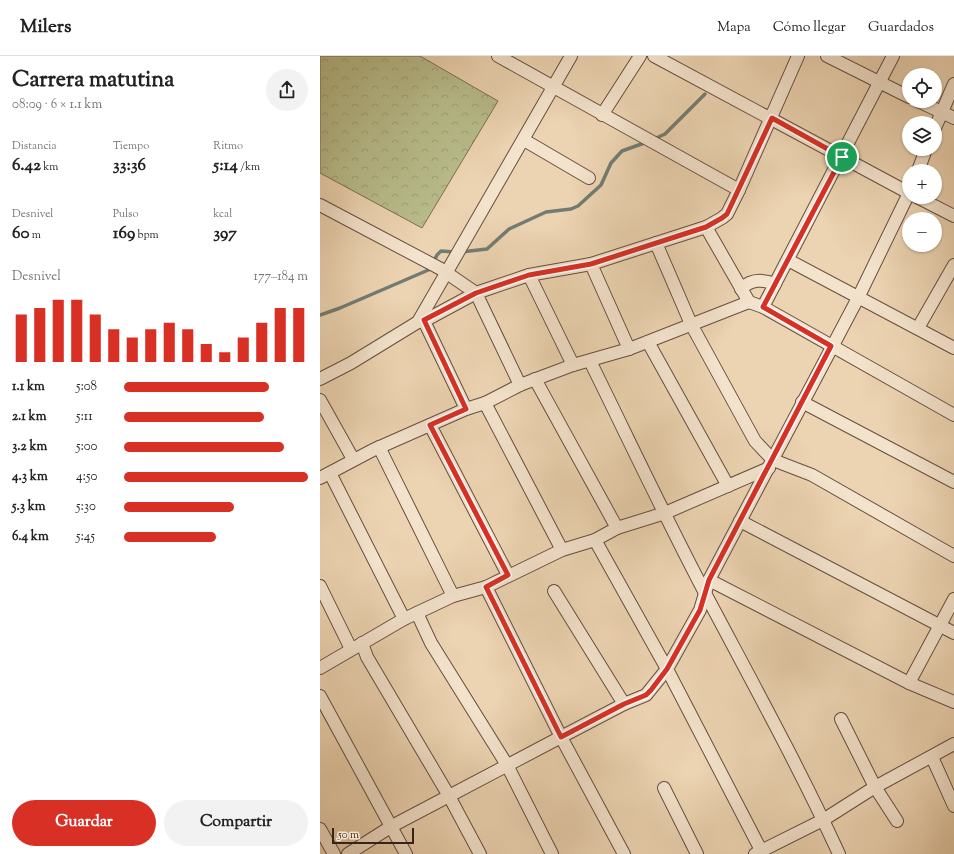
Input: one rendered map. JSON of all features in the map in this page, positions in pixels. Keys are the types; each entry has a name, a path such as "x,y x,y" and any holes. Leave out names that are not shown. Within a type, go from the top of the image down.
{"street":[{"path":"498,56 739,190"},
{"path":"421,321 467,234 524,140 571,56"},
{"path":"602,115 640,56"},
{"path":"654,56 772,118 902,189"},
{"path":"320,379 351,363 421,321 476,293 529,275 591,264 706,227 722,218 727,214 739,190 798,56"},
{"path":"827,56 902,94"},
{"path":"763,307 893,56"},
{"path":"940,116 954,84"},
{"path":"933,108 954,118"},
{"path":"524,140 589,178"},
{"path":"348,854 392,826 624,704 646,695 667,669 700,610 709,580 771,464 831,346 858,298 904,204"},
{"path":"931,204 954,216"},
{"path":"320,205 446,274 476,293 520,385"},
{"path":"706,227 749,302 763,307 954,415"},
{"path":"656,243 691,324 755,441 771,464 812,475 954,556"},
{"path":"788,260 954,348"},
{"path":"591,264 629,349"},
{"path":"918,328 954,265"},
{"path":"529,275 573,365"},
{"path":"741,289 748,282 757,281 775,284"},
{"path":"404,619 325,476 379,447 466,409 485,403 520,385 573,365 629,349 749,302"},
{"path":"421,321 466,409"},
{"path":"648,342 728,486"},
{"path":"590,361 705,593 728,633 839,854"},
{"path":"535,379 617,528"},
{"path":"320,400 353,460"},
{"path":"802,402 954,482"},
{"path":"485,403 562,550"},
{"path":"430,425 508,575"},
{"path":"379,447 452,596"},
{"path":"320,668 404,619 452,596 486,587 562,550 595,540 617,528 665,512 728,486 771,464"},
{"path":"740,521 954,633"},
{"path":"595,540 667,669 760,853 823,820 875,787 954,744"},
{"path":"709,580 909,683 954,702"},
{"path":"320,586 351,649"},
{"path":"486,587 561,737 624,854"},
{"path":"554,591 624,704"},
{"path":"909,683 954,599"},
{"path":"417,613 432,643 507,765 552,854"},
{"path":"362,643 367,657 449,796 480,854"},
{"path":"320,696 406,854"},
{"path":"841,719 875,787 897,821"},
{"path":"932,756 954,806"},
{"path":"664,788 698,854"},
{"path":"320,829 334,854"}],"green space":[{"path":"320,56 420,56 498,101 422,228 320,173"}],"waterway":[{"path":"654,139 665,134 705,94"},
{"path":"461,252 487,249 509,229 546,212 571,209 578,206 601,185 611,163 622,151 647,142"},
{"path":"434,261 441,251 454,252"},
{"path":"320,315 340,308 433,268"}],"route":[{"path":"772,118 842,157 763,307 831,346 769,468 709,580 700,610 667,669 646,695 624,704 561,737 486,587 508,575 430,425 466,409 424,320 476,293 529,275 591,264 706,227 722,218 727,214 739,190 772,118"}]}
